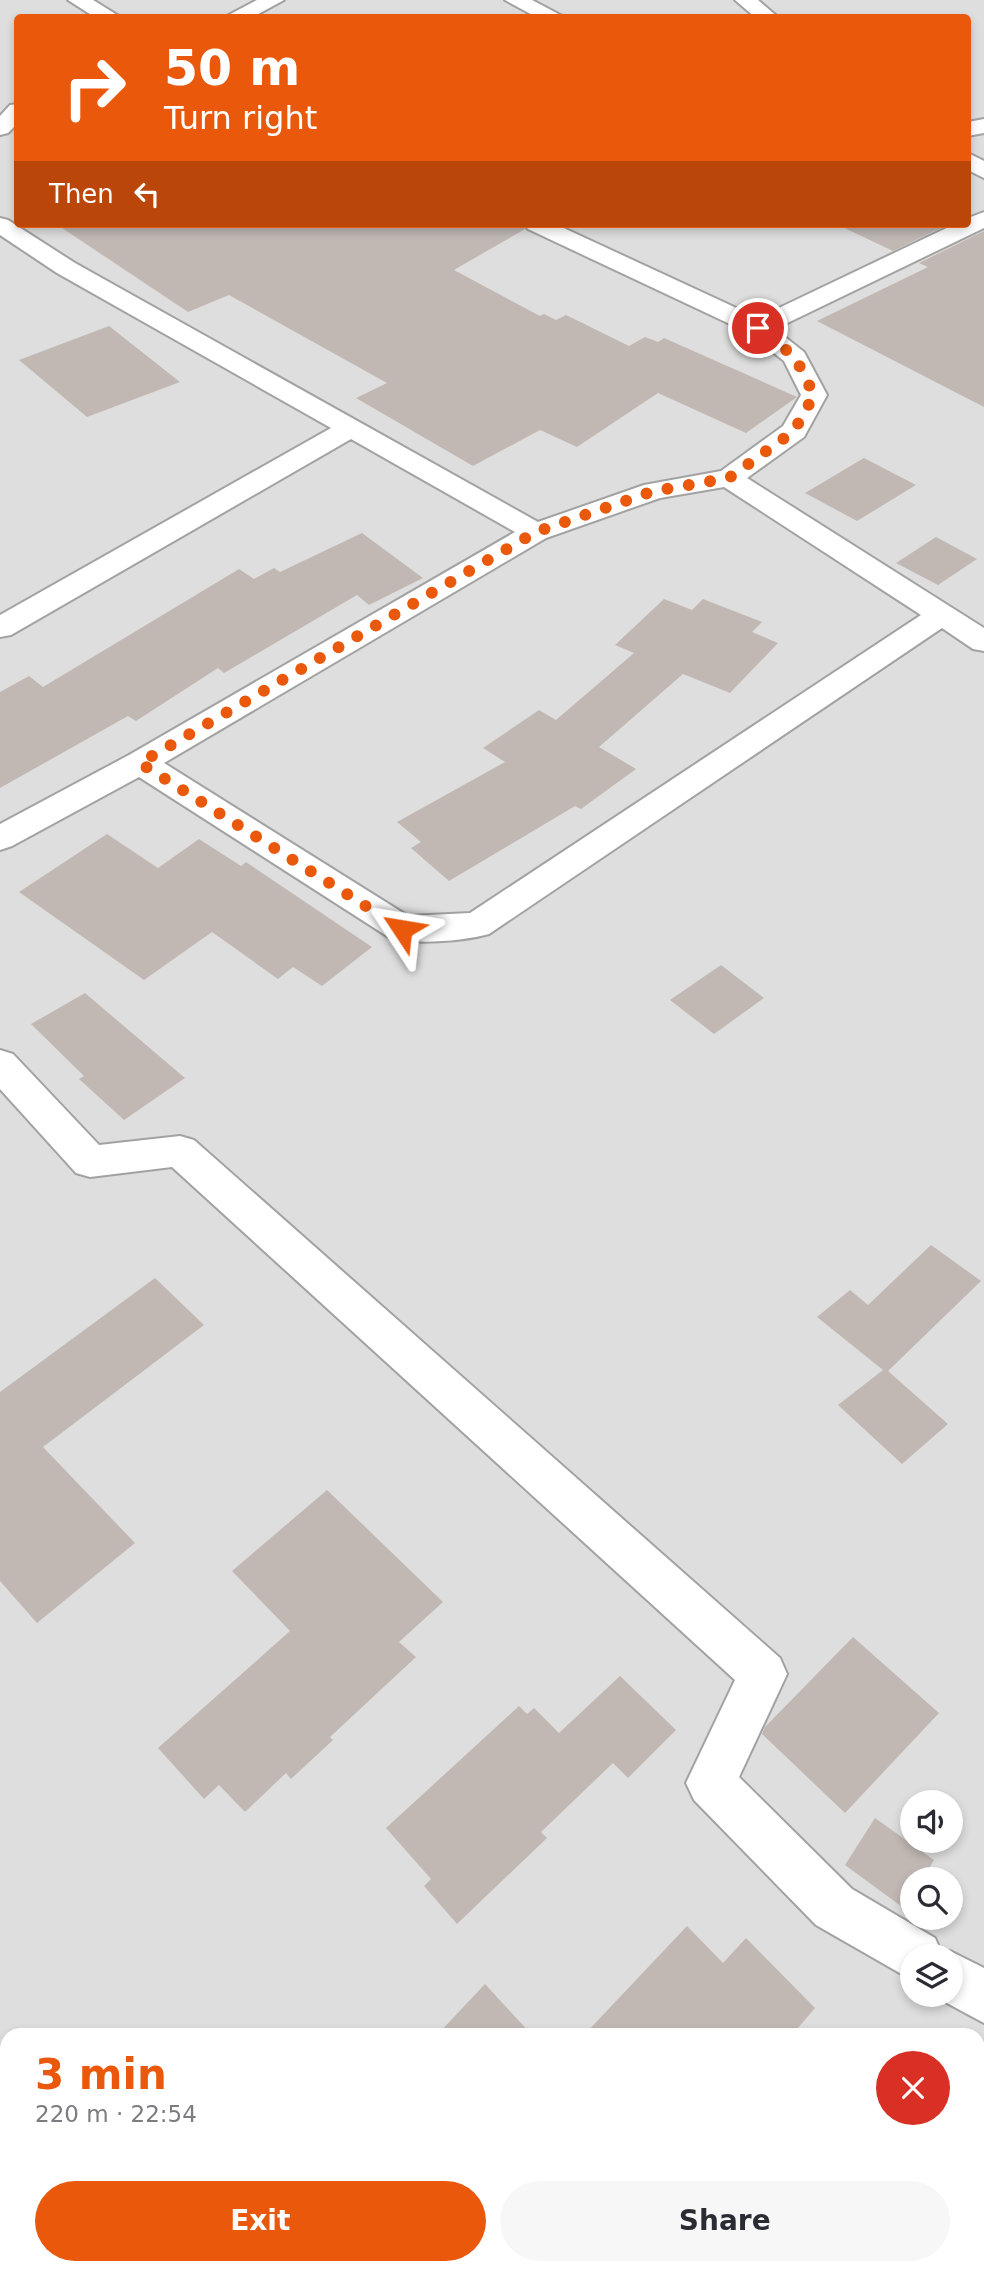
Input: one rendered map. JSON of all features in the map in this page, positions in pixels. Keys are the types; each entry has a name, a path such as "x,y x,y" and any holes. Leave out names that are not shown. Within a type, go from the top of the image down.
{"street":[{"path":"78,0 105,14"},
{"path":"242,14 274,0"},
{"path":"515,0 547,14"},
{"path":"751,1 765,14"},
{"path":"0,128 14,114"},
{"path":"0,225 66,268 536,532"},
{"path":"0,838 140,763 536,532 654,491 729,478 794,431 814,395 795,357 758,328 545,228"},
{"path":"758,328 965,228"},
{"path":"0,628 350,428"},
{"path":"729,478 984,642"},
{"path":"140,763 402,929 477,925 940,616"},
{"path":"0,1064 90,1162 180,1151 762,1674 711,1783 834,1907 900,1946"},
{"path":"963,1985 984,1997"}],"shaded area":[{"path":"0,0 984,0 984,2028 0,2028"}],"building":[{"path":"62,228 524,228 454,270 540,316 544,314 556,320 566,315 629,346 645,337 658,342 664,338 797,397 746,433 658,393 577,447 540,430 473,466 356,398 387,383 229,295 188,312"},
{"path":"844,228 941,228 893,251"},
{"path":"984,231 984,407 817,321 928,267 919,263"},
{"path":"109,326 180,382 87,417 19,360"},
{"path":"864,458 916,485 857,521 805,493"},
{"path":"362,533 423,578 369,605 357,595 224,673 218,668 136,721 128,716 0,788 0,692 29,676 43,687 239,569 254,579 274,568 280,572"},
{"path":"936,537 977,559 938,585 896,563"},
{"path":"664,599 692,610 703,599 762,622 752,632 778,643 730,693 683,674 599,747 636,769 581,809 575,806 449,881 411,848 421,842 397,822 505,762 483,748 539,710 556,720 634,653 615,645"},
{"path":"107,834 158,868 199,839 241,866 246,862 372,947 322,986 293,967 278,979 212,932 144,980 19,892"},
{"path":"721,965 764,998 714,1034 670,1000"},
{"path":"85,993 185,1078 124,1120 79,1079 84,1076 31,1024"},
{"path":"931,1245 981,1281 888,1371 948,1424 902,1464 838,1405 883,1370 817,1317 850,1290 868,1305"},
{"path":"155,1278 204,1325 43,1447 135,1543 37,1623 0,1581 0,1392"},
{"path":"327,1490 443,1602 399,1642 416,1657 330,1737 333,1740 291,1779 286,1773 245,1812 219,1785 204,1799 158,1748 290,1631 232,1571"},
{"path":"853,1637 939,1713 845,1813 762,1734 765,1727"},
{"path":"620,1676 676,1730 628,1778 613,1763 541,1832 547,1838 457,1924 424,1886 431,1879 386,1828 519,1706 527,1714 534,1708 559,1733"},
{"path":"875,1818 900,1836 900,1853 924,1853 934,1860 930,1867 900,1867 900,1905 845,1865"},
{"path":"687,1926 723,1963 746,1938 815,2008 798,2028 591,2028"},
{"path":"485,1984 526,2028 444,2028"}],"route":[{"path":"402,929 140,763 536,532 654,491 729,478 794,431 814,395 795,357 758,328"}]}
